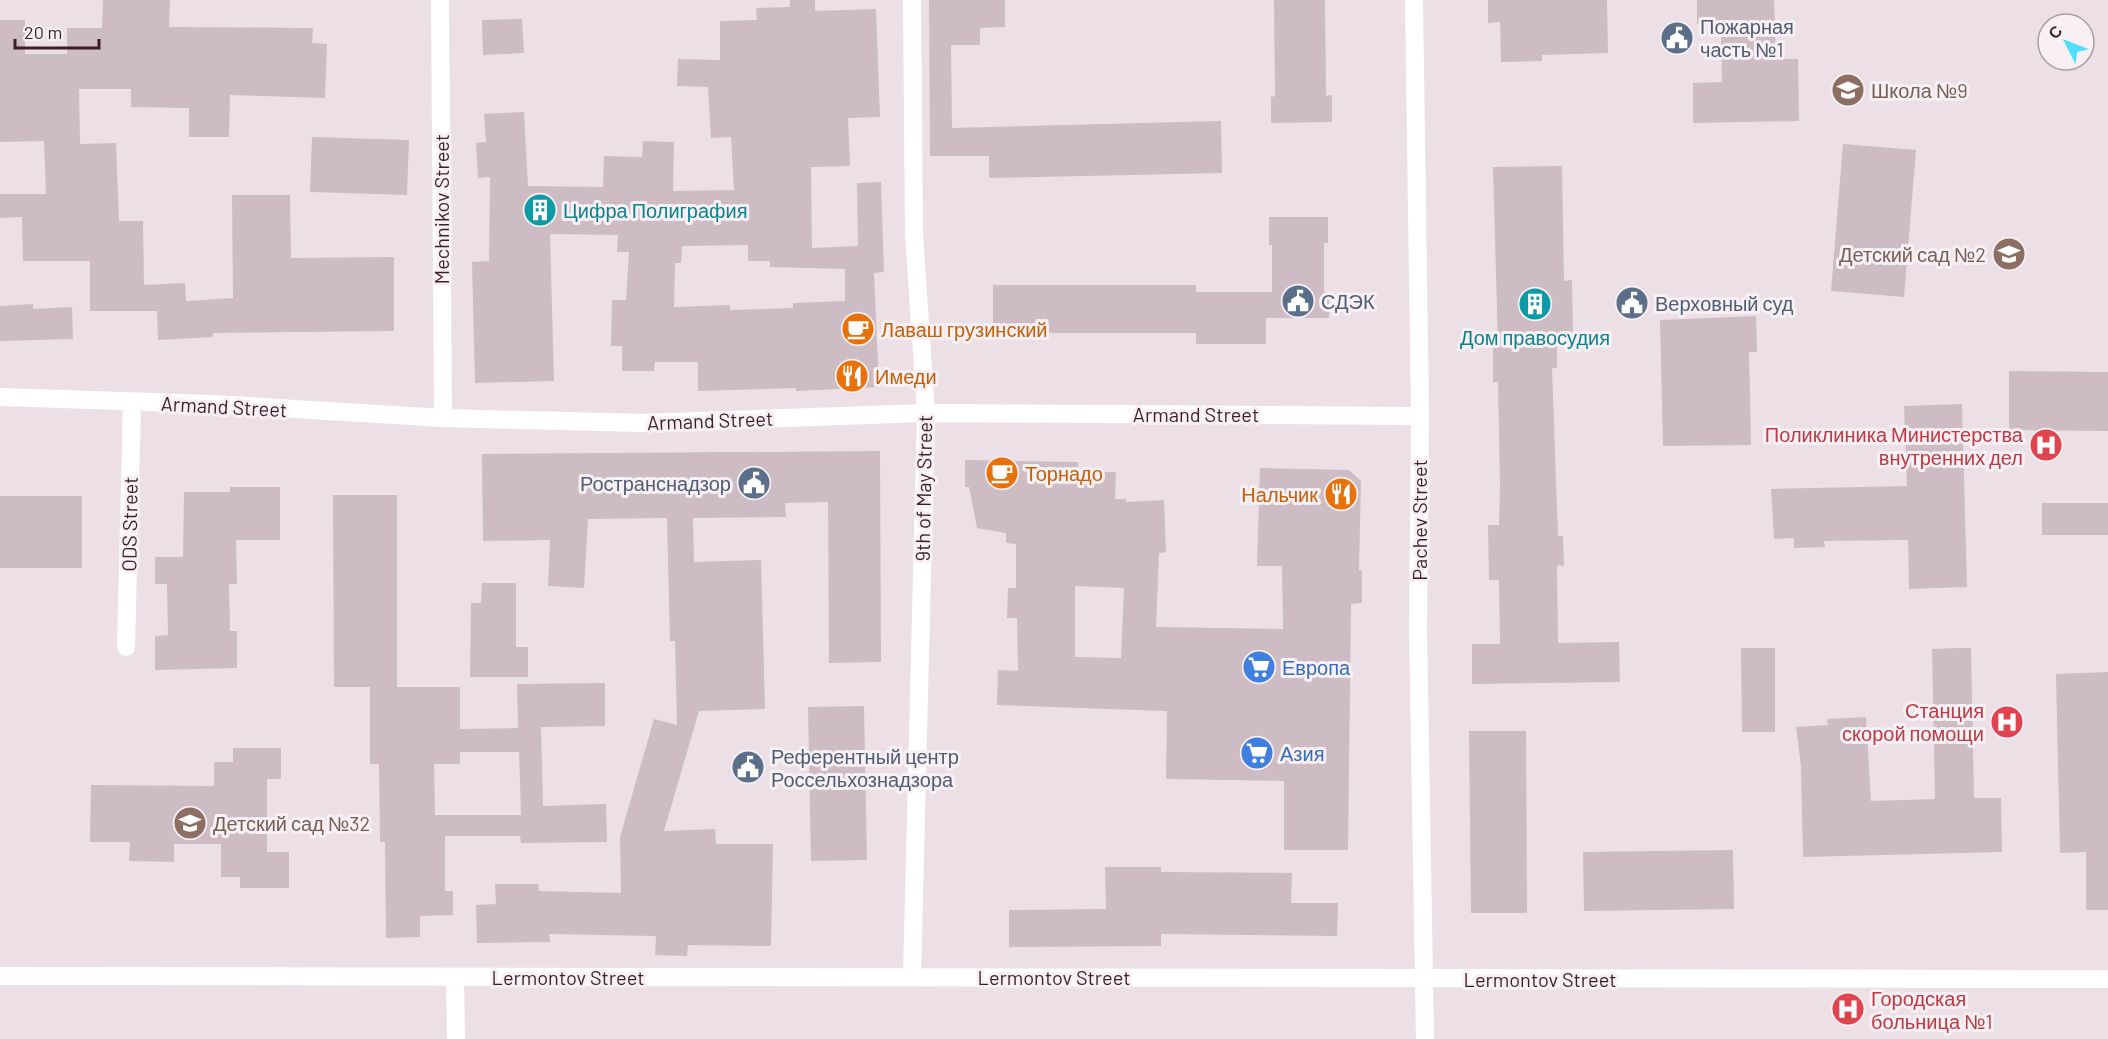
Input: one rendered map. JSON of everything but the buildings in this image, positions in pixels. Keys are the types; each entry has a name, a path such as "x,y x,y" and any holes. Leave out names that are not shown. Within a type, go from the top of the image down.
{"street":[{"name":"Mechnikov Street","path":"440,0 443,418"},
{"name":"9th of May Street","path":"912,0 914,234 926,413 912,977"},
{"name":"Pachev Street","path":"1414,0 1420,416 1418,630 1425,1039"},
{"name":"Armand Street","path":"0,397 443,418 643,423 926,413 1420,416"},
{"name":"ODS Street","path":"126,647 132,402"},
{"name":"Lermontov Street","path":"0,976 2108,979"},
{"path":"455,976 456,1039"}],"place":[{"name":"Пожарная часть №1","path":"1677,38"},
{"name":"Школа №9","path":"1848,90"},
{"name":"Цифра Полиграфия","path":"540,210"},
{"name":"Детский сад №2","path":"2009,254"},
{"name":"СДЭК","path":"1298,301"},
{"name":"Верховный суд","path":"1632,303"},
{"name":"Дом правосудия","path":"1535,304"},
{"name":"Лаваш грузинский","path":"858,329"},
{"name":"Имеди","path":"852,376"},
{"name":"Поликлиника Министерства внутренних дел","path":"2046,445"},
{"name":"Торнадо","path":"1002,473"},
{"name":"Ространснадзор","path":"754,483"},
{"name":"Нальчик","path":"1341,494"},
{"name":"Европа","path":"1259,667"},
{"name":"Станция скорой помощи","path":"2007,722"},
{"name":"Азия","path":"1257,753"},
{"name":"Референтный центр Россельхознадзора","path":"748,767"},
{"name":"Детский сад №32","path":"190,823"},
{"name":"Городская больница №1","path":"1848,1009"}]}
